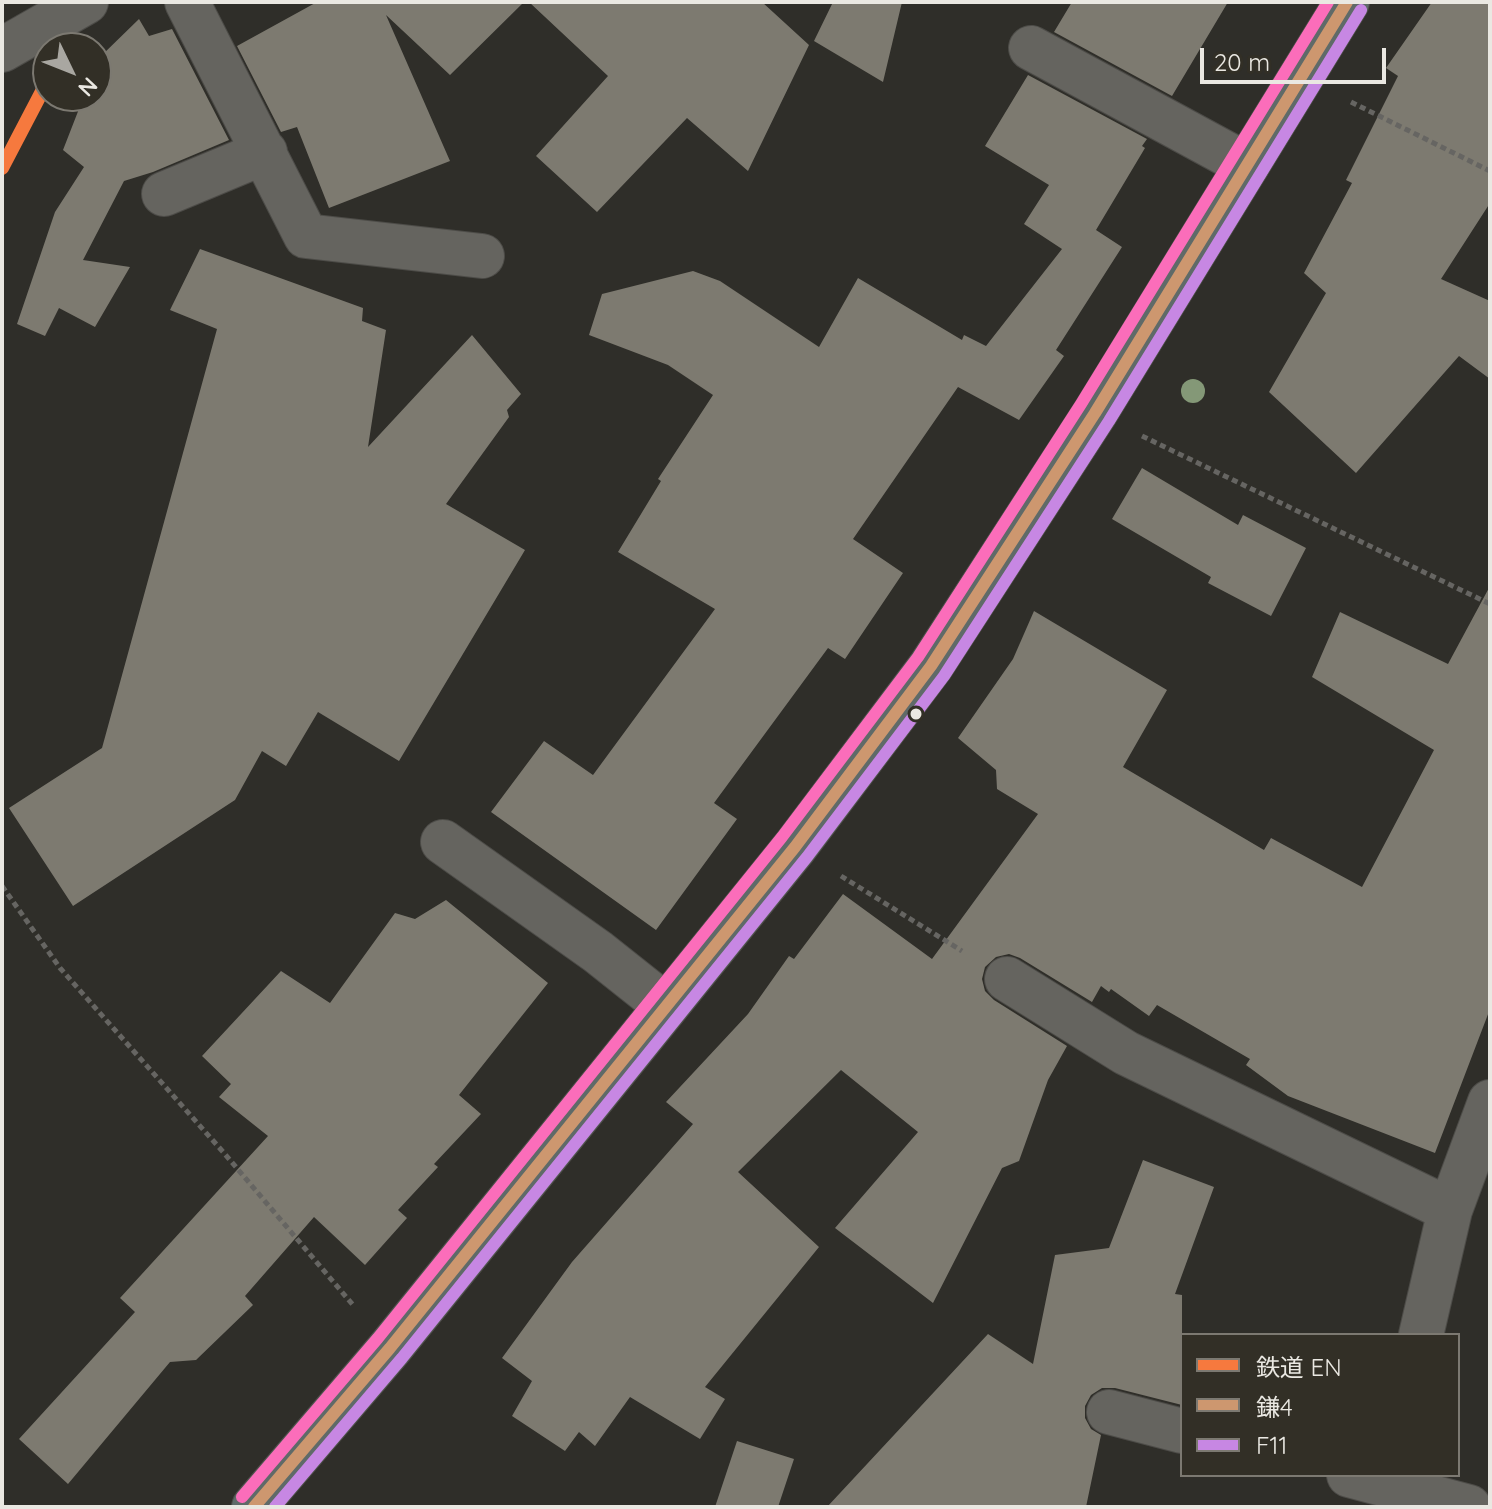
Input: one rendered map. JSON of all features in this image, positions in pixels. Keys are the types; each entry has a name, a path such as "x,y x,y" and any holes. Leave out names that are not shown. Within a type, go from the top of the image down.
{"main road":[{"path":"254,1507 390,1348 795,847 931,666 1095,413 1347,2"}],"street":[{"path":"2,50 86,2"},
{"path":"187,2 306,236 482,256"},
{"path":"1031,48 1247,165"},
{"path":"164,194 265,152"},
{"path":"443,842 598,952 666,1006"},
{"path":"1007,979 1126,1053 1450,1210"},
{"path":"1421,1333 1450,1210 1490,1102"},
{"path":"1109,1412 1180,1430"},
{"path":"1376,1485 1469,1507"}],"path":[{"path":"1301,77 1490,171"},
{"path":"1095,413 1490,604"},
{"path":"795,847 1007,979"},
{"path":"2,886 60,968 224,1153 390,1348"}],"building":[{"path":"317,2 524,2 450,75 386,15 450,161 329,208 297,127 281,132 237,46"},
{"path":"529,2 762,2 809,45 748,171 687,118 597,212 536,156 608,76"},
{"path":"833,2 902,2 883,82 814,41"},
{"path":"1072,2 1228,2 1172,96 1054,32"},
{"path":"1432,2 1490,2 1490,203 1441,279 1490,301 1490,379 1459,356 1356,473 1269,392 1326,293 1304,273 1352,183 1346,180 1398,76 1386,68"},
{"path":"139,19 149,36 172,29 229,140 124,181 83,260 130,267 95,327 59,308 45,336 17,324 55,212 84,167 63,150 78,112 112,112 112,45"},
{"path":"1028,75 1147,139 1142,146 1145,148 1096,230 1122,247 1056,350 1064,356 1019,420 958,387 853,539 903,573 845,659 828,648 714,803 737,819 656,930 491,812 544,741 593,775 715,609 618,552 661,481 658,479 713,395 668,365 589,335 602,294 693,271 720,281 819,347 858,278 962,340 964,335 986,346 1062,249 1024,224 1049,185 985,146"},
{"path":"200,249 363,308 362,321 386,330 368,447 472,335 521,394 507,410 509,417 446,504 525,550 399,761 318,712 286,766 262,751 235,800 73,906 9,808 102,748 217,329 170,310"},
{"path":"1142,468 1238,525 1243,515 1306,548 1271,616 1208,583 1211,577 1112,519"},
{"path":"1490,586 1490,1009 1435,1153 1288,1096 1246,1065 1250,1059 1157,1005 1149,1016 1111,989 1109,992 1101,986 1092,1002 1020,958 1009,954 996,957 985,967 982,979 985,991 994,1000 1067,1046 1048,1080 1019,1161 1002,1168 933,1303 835,1228 918,1132 841,1070 738,1172 819,1247 705,1387 725,1399 700,1439 630,1397 595,1446 579,1432 565,1451 512,1416 532,1381 502,1358 572,1262 693,1124 666,1102 748,1014 789,956 794,959 843,894 932,959 1038,814 997,789 996,770 958,738 1013,659 1034,611 1167,690 1123,767 1264,850 1271,838 1362,887 1434,750 1312,677 1340,612 1448,664"},
{"path":"446,900 548,983 459,1095 481,1114 434,1164 438,1167 398,1210 407,1218 365,1265 314,1217 245,1296 253,1305 196,1360 170,1362 68,1484 19,1439 135,1312 120,1298 268,1136 219,1097 231,1084 202,1056 281,971 330,1003 395,913 415,919"},
{"path":"1143,1160 1214,1187 1175,1294 1182,1295 1180,1404 1115,1388 1102,1388 1091,1395 1085,1406 1085,1418 1091,1429 1101,1435 1086,1507 827,1507 988,1334 1033,1364 1055,1255 1109,1248"},
{"path":"737,1441 794,1459 778,1507 715,1507"}],"rail line":[{"name":"EN","path":"2,168 32,111"}],"transit line":[{"path":"242,1497 378,1338 782,837 918,657 1081,404 1328,2"},
{"name":"鎌4","path":"254,1507 390,1348 795,847 931,666 1095,413 1347,2"},
{"name":"F11","path":"275,1507 402,1358 807,857 944,676 1109,421 1361,10"}]}
